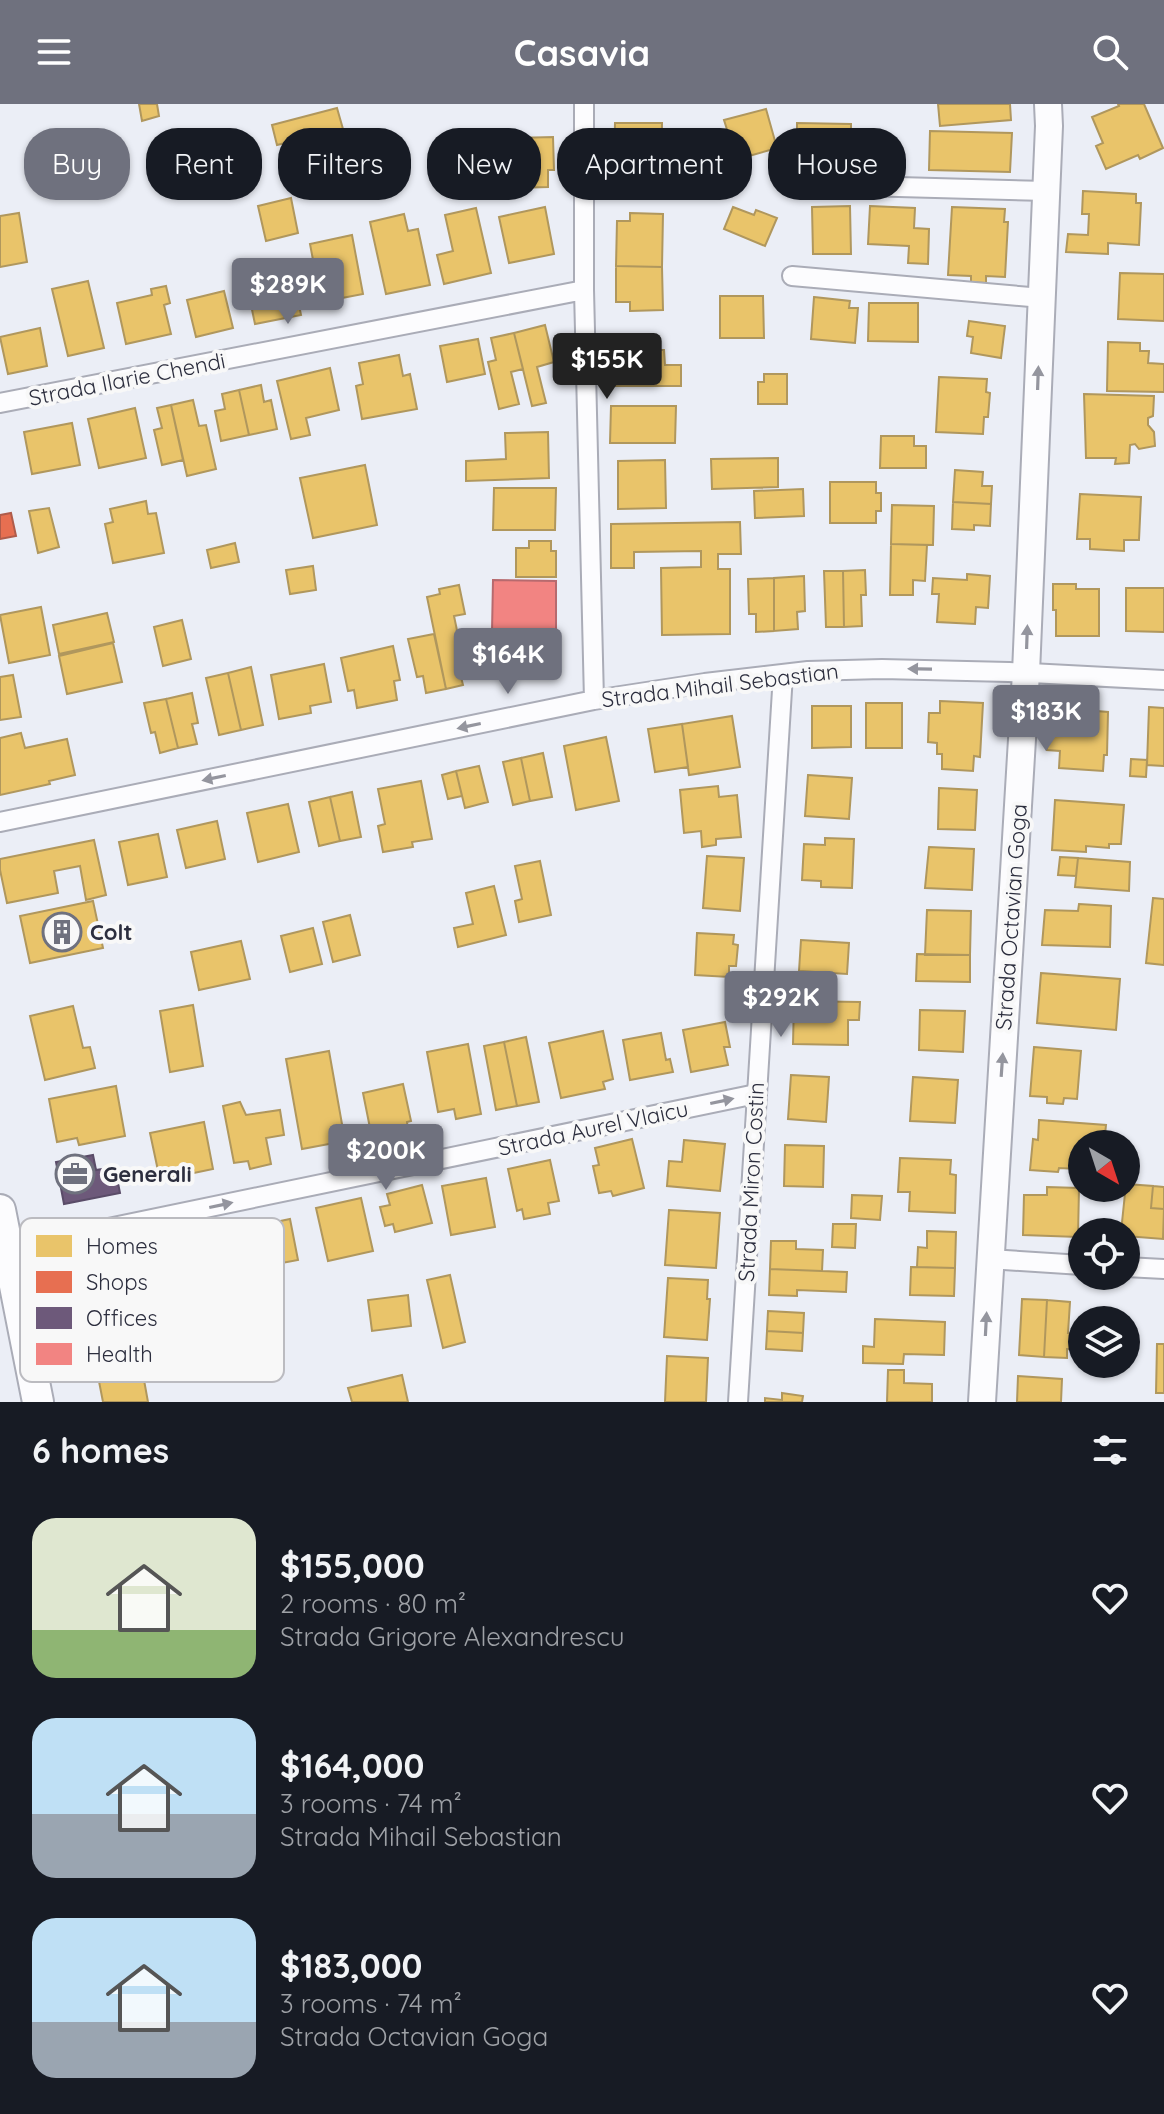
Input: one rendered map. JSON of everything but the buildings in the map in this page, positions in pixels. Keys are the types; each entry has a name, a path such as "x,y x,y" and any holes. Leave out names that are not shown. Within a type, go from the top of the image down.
{"main road":[{"name":"Strada Octavian Goga","path":"982,1402 1026,673 1048,104"},
{"path":"0,1210 20,1313"},
{"path":"34,1382 38,1402"}],"street":[{"path":"584,104 584,290 594,700"},
{"path":"906,187 1046,191"},
{"path":"792,276 1042,298"},
{"name":"Strada Ilarie Chendi","path":"0,403 584,290"},
{"name":"Strada Mihail Sebastian","path":"0,822 594,700 705,683 819,670 882,669 1164,680"},
{"name":"Strada Miron Costin","path":"738,1402 783,674"},
{"name":"Strada Aurel Vlaicu","path":"157,1218 756,1094"},
{"name":"Strada Aurel Vlaicu","path":"7,1249 20,1246"},
{"path":"989,1259 1068,1264"},
{"path":"1140,1268 1164,1269"}],"place":[{"name":"Colt","path":"62,932"},
{"name":"Generali","path":"75,1174"}]}
